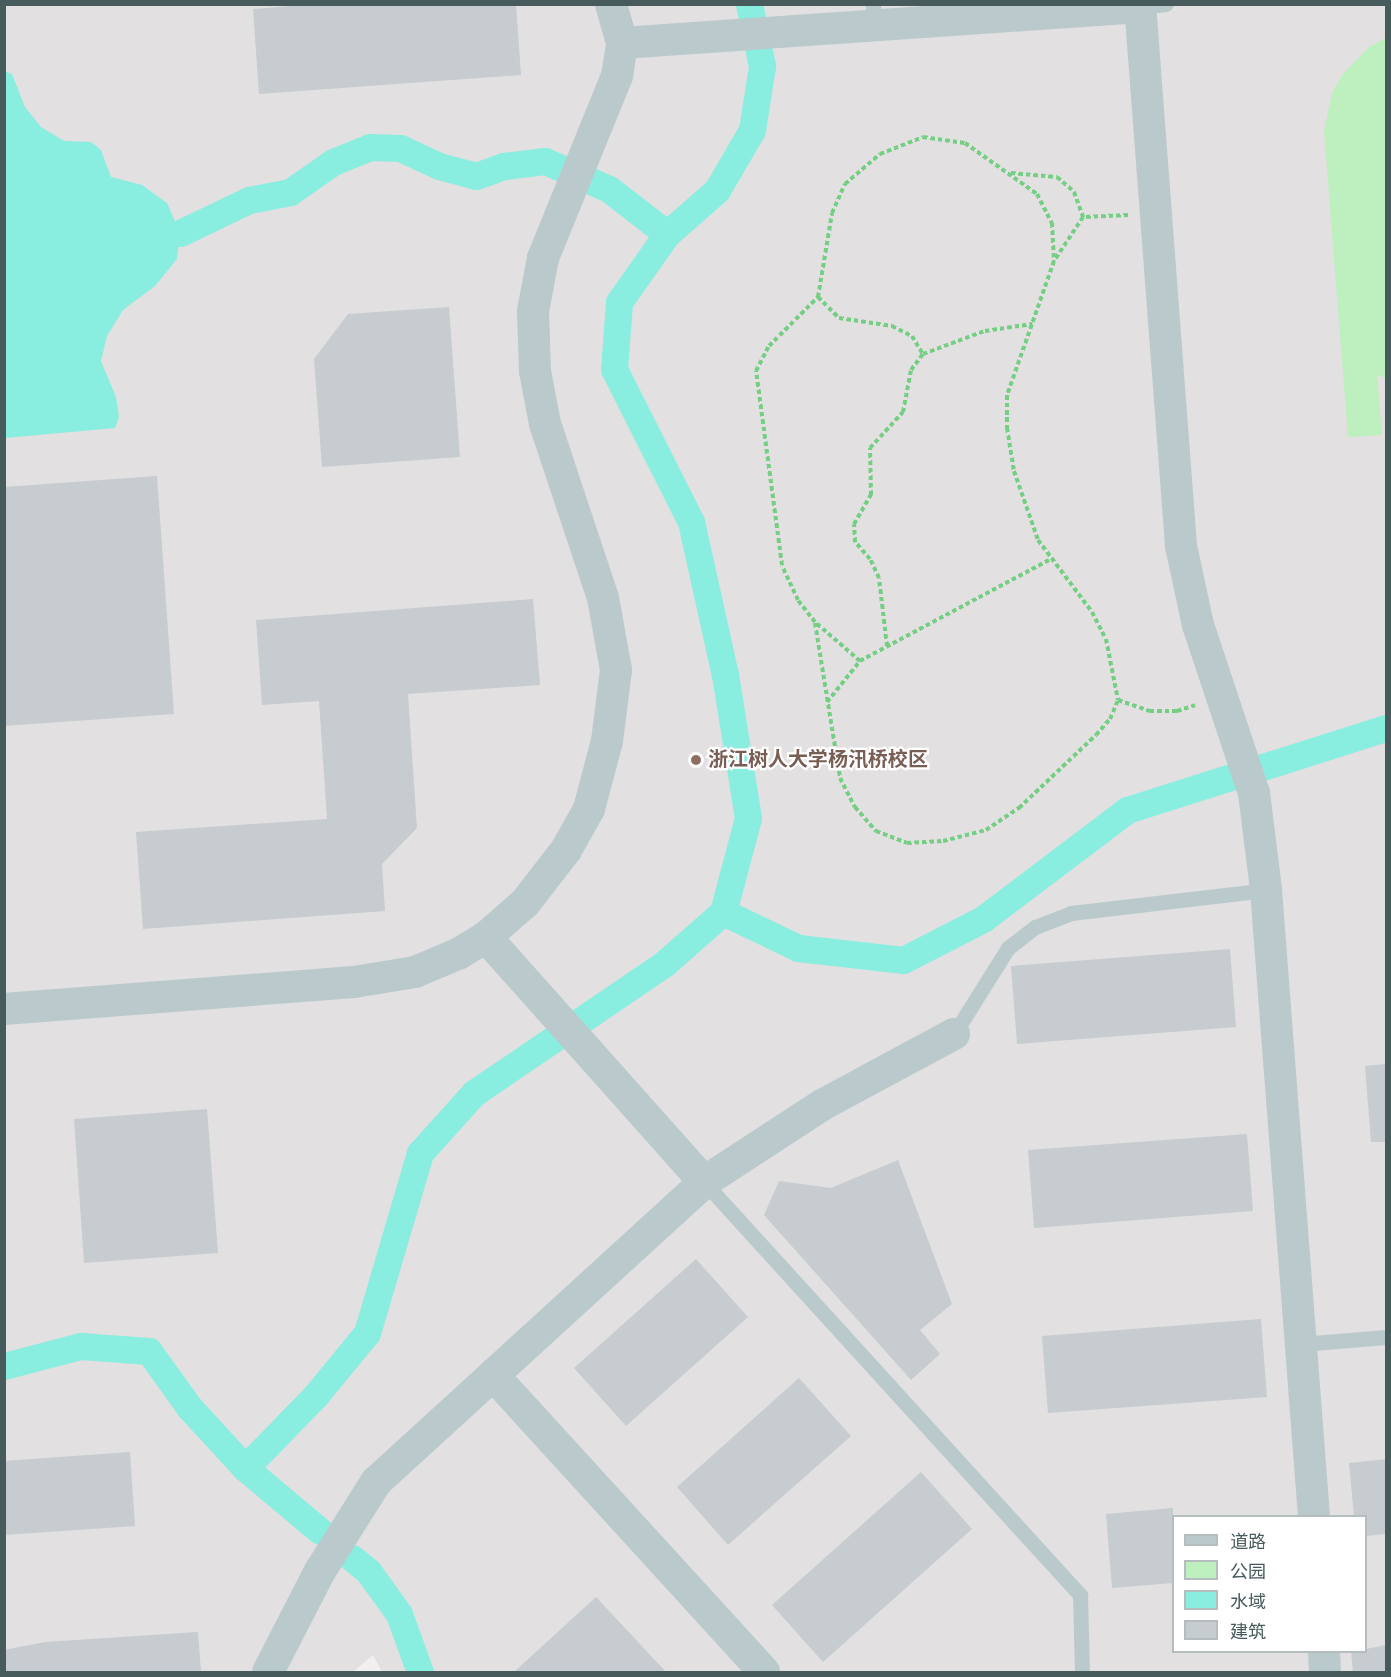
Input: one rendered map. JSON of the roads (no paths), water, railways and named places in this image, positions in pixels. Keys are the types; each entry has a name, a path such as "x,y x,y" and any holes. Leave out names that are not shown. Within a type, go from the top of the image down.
{"street":[{"path":"4,1009 354,982 414,972 458,954 486,937 525,903 566,850 589,809 607,741 616,670 603,598 545,424 536,371 533,311 543,258 617,76 622,43 611,4"},
{"path":"622,43 873,15 1149,5 1156,213 1181,546 1197,625 1254,793 1266,890 1314,1515"},
{"path":"486,937 704,1182"},
{"path":"268,1672 320,1571 376,1482 704,1182 822,1106 954,1034"},
{"path":"493,1375 764,1672"},
{"path":"1324,1653 1325,1672"}],"lane":[{"path":"954,1034 1008,948 1035,927 1071,913 1266,890"},
{"path":"704,1182 1080,1595 1082,1672"},
{"path":"1300,1344 1386,1337"}],"water":[{"path":"4,71 12,74 25,107 41,127 64,141 91,142 101,150 111,177 142,185 167,203 180,233 177,259 155,286 123,310 107,336 101,361 116,397 119,417 115,428 5,438"}],"waterway":[{"path":"245,1468 316,1395 367,1333 420,1153 474,1093 665,963 723,912 748,818 725,675 691,522 614,369 619,302 667,234 717,190 752,130 762,66 749,4"},
{"path":"180,233 249,200 290,192 333,162 370,147 400,148 439,166 476,176 504,166 545,161 609,189 667,234"},
{"path":"723,912 798,948 903,960 983,919 1127,810 1386,728"},
{"path":"4,1366 80,1346 149,1351 189,1407 245,1468 320,1531"},
{"path":"352,1558 368,1571 399,1614 420,1672"}],"place":[{"name":"浙江树人大学杨汛桥校区","path":"696,760"}]}
